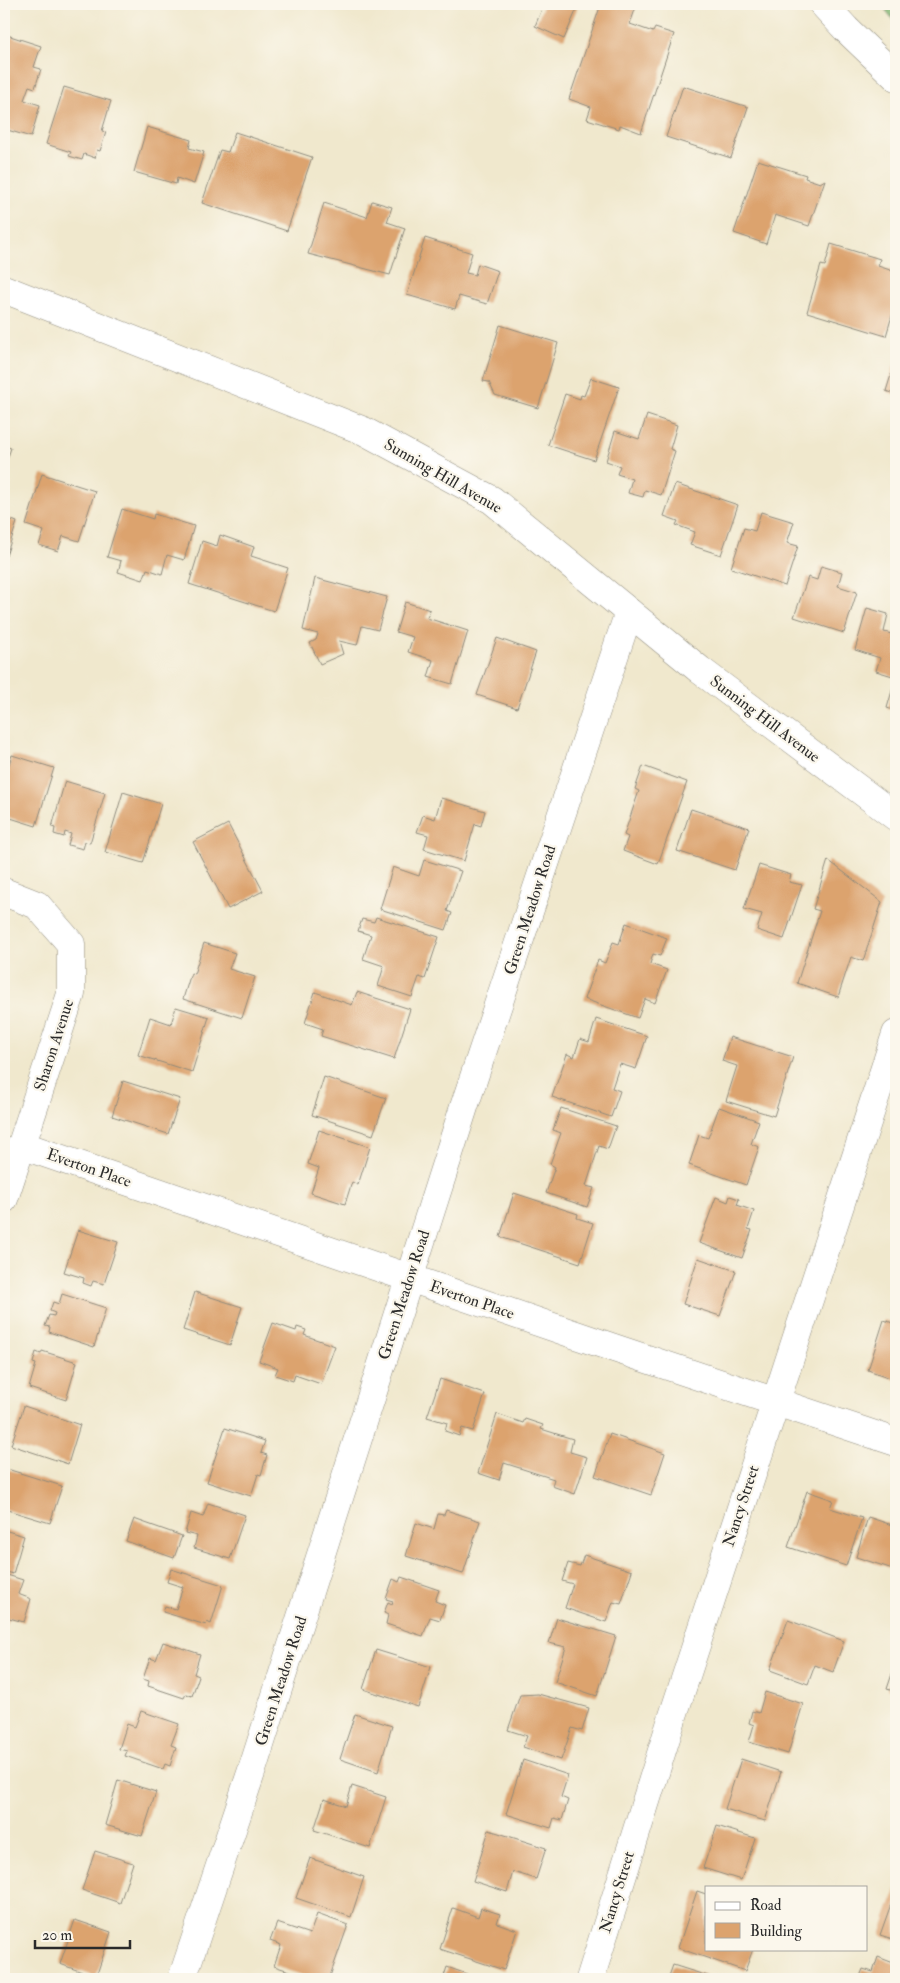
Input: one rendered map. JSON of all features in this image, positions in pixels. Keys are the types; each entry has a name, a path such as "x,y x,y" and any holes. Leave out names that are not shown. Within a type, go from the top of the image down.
{"street":[{"path":"823,4 896,77"},
{"name":"Sunning Hill Avenue","path":"4,289 364,432 492,500 700,670 896,817"},
{"name":"Green Meadow Road","path":"182,1979 254,1764 464,1107 629,612"},
{"name":"Sharon Avenue","path":"4,892 37,905 71,944 70,994 4,1199"},
{"name":"Nancy Street","path":"590,1979 670,1722 896,1034"},
{"name":"Everton Place","path":"21,1145 775,1403 896,1442"}],"green space":[{"path":"881,4 896,4 896,23"}],"building":[{"path":"544,4 579,4 564,39 535,26"},
{"path":"601,4 637,4 630,24 653,32 655,28 674,34 641,133 620,125 619,129 587,119 591,107 569,99"},
{"path":"4,34 41,46 34,67 41,69 35,88 29,86 24,100 40,105 31,137 4,129"},
{"path":"683,86 748,107 731,158 666,137"},
{"path":"64,87 111,101 102,131 106,132 100,151 97,150 95,158 84,154 82,160 69,156 71,152 46,144"},
{"path":"147,127 191,140 189,148 204,152 194,184 177,178 176,184 134,172"},
{"path":"235,132 312,157 287,231 202,203 220,150 228,152"},
{"path":"758,160 806,175 805,178 820,183 825,180 809,226 775,215 766,244 734,233"},
{"path":"372,201 392,207 387,222 405,228 390,275 308,254 324,203 367,217"},
{"path":"425,238 472,253 466,273 475,275 478,264 498,271 487,304 459,296 455,309 407,295"},
{"path":"831,244 880,259 878,266 896,272 896,302 886,336 807,312 821,265 825,266"},
{"path":"500,325 558,343 538,408 495,395 489,382 483,381"},
{"path":"896,359 896,395 886,391"},
{"path":"591,378 619,387 594,460 548,445 565,394 580,399 581,395 584,396"},
{"path":"647,415 677,425 670,449 675,451 661,495 645,490 643,497 628,493 632,479 617,474 620,466 606,461 615,431 639,439"},
{"path":"4,446 11,448 4,469"},
{"path":"42,474 95,491 79,541 63,536 58,551 39,545 44,531 26,525"},
{"path":"675,484 738,505 721,555 690,545 695,532 676,525 678,521 664,516"},
{"path":"122,509 153,519 154,514 194,526 184,560 167,555 162,574 147,569 143,580 118,572 121,561 107,557"},
{"path":"761,512 794,522 787,543 798,546 785,586 731,568 744,528 755,531"},
{"path":"4,517 17,522 6,556 4,555"},
{"path":"220,535 254,547 251,556 288,568 274,611 189,584 202,541 217,546"},
{"path":"821,566 842,572 838,586 857,592 844,633 794,617 808,577 817,580"},
{"path":"315,578 387,597 378,630 362,626 357,645 339,641 343,654 320,664 310,643 316,640 318,634 303,630"},
{"path":"405,602 430,610 427,618 468,631 452,684 428,677 433,660 408,652 413,637 396,632"},
{"path":"867,608 888,614 884,632 896,635 896,677 876,671 880,658 855,650"},
{"path":"497,638 536,652 517,708 477,695"},
{"path":"896,677 896,711 887,708"},
{"path":"12,755 54,768 36,826 4,816 4,780"},
{"path":"643,766 687,782 658,864 623,851 628,837 624,835 639,791 635,789"},
{"path":"65,781 105,793 90,843 85,842 83,849 68,845 71,834 65,832 64,837 54,834 55,828 52,827"},
{"path":"123,792 161,804 143,863 105,852"},
{"path":"441,798 485,811 481,826 475,824 464,861 424,849 428,835 417,832 423,815 435,819"},
{"path":"691,809 749,828 735,870 677,851"},
{"path":"228,824 263,891 228,909 193,842"},
{"path":"424,860 461,871 447,911 452,913 446,930 380,909 393,867 419,876"},
{"path":"828,860 882,902 863,961 851,957 838,997 797,983 820,911 813,909"},
{"path":"759,865 791,875 789,882 802,885 784,939 757,930 762,914 744,909"},
{"path":"376,917 439,937 425,979 419,977 412,997 378,986 384,966 363,959 371,935 358,931 362,919 374,922"},
{"path":"626,923 667,938 660,956 653,954 650,964 667,970 655,1003 645,999 638,1018 584,999 598,960 605,963 613,942 619,944"},
{"path":"204,943 235,953 229,969 255,977 242,1018 183,999 191,973 194,974"},
{"path":"315,992 352,1005 357,992 410,1009 394,1059 321,1036 323,1029 305,1023"},
{"path":"176,1007 209,1017 192,1072 138,1055 150,1017 171,1024"},
{"path":"596,1019 647,1036 636,1069 620,1064 612,1088 620,1091 611,1117 552,1097 567,1054 574,1057 580,1039 589,1042"},
{"path":"730,1037 793,1057 774,1116 726,1101 737,1066 722,1061"},
{"path":"324,1077 386,1098 373,1135 312,1115"},
{"path":"123,1081 180,1099 168,1134 112,1116"},
{"path":"719,1107 759,1121 751,1144 759,1147 746,1185 689,1165 699,1135 708,1138"},
{"path":"561,1108 616,1126 608,1149 599,1146 586,1186 594,1188 587,1207 546,1193 555,1167 550,1164 561,1133 553,1130"},
{"path":"319,1130 370,1147 358,1185 352,1182 345,1204 311,1193 319,1168 308,1164"},
{"path":"514,1193 578,1214 577,1218 593,1223 580,1263 500,1237"},
{"path":"730,1196 739,1199 737,1205 754,1211 748,1229 752,1230 742,1258 699,1243 716,1197 728,1202"},
{"path":"78,1230 118,1242 104,1284 93,1281 91,1286 83,1283 84,1278 64,1272"},
{"path":"698,1258 736,1271 720,1316 683,1304"},
{"path":"195,1292 242,1307 230,1345 183,1330"},
{"path":"62,1294 106,1308 94,1347 49,1332 50,1327 45,1326 49,1315 54,1316 55,1313 50,1311 53,1302 59,1304"},
{"path":"896,1300 896,1311 892,1310"},
{"path":"884,1320 896,1324 896,1380 868,1370"},
{"path":"273,1323 296,1331 297,1327 306,1330 304,1335 335,1346 321,1384 295,1375 293,1381 275,1375 278,1368 259,1361"},
{"path":"42,1351 77,1362 66,1400 29,1388 36,1364 33,1363 36,1352 41,1354"},
{"path":"440,1379 485,1394 473,1431 462,1428 459,1436 445,1431 447,1423 427,1417"},
{"path":"24,1406 80,1425 68,1464 11,1445"},
{"path":"497,1414 523,1423 525,1419 543,1425 541,1429 573,1439 570,1452 587,1457 575,1494 552,1486 554,1479 504,1463 499,1480 478,1473"},
{"path":"225,1428 265,1441 261,1453 267,1455 261,1475 258,1474 251,1496 207,1482"},
{"path":"610,1434 665,1453 651,1495 595,1476"},
{"path":"7,1469 62,1486 50,1523 4,1509 4,1471 7,1472"},
{"path":"807,1491 833,1500 830,1508 862,1518 846,1566 788,1547"},
{"path":"208,1503 245,1515 230,1559 194,1548 197,1536 185,1533 191,1513 203,1517"},
{"path":"446,1510 480,1521 463,1574 406,1556 416,1523 434,1529 438,1514 444,1515"},
{"path":"868,1517 892,1525 894,1518 896,1519 896,1570 856,1557"},
{"path":"134,1519 182,1536 174,1558 126,1541"},
{"path":"4,1530 24,1536 13,1574 4,1571"},
{"path":"584,1555 632,1571 621,1604 613,1602 606,1622 565,1608 573,1584 562,1581 568,1563 580,1566"},
{"path":"171,1569 223,1585 211,1624 207,1622 206,1625 163,1612 165,1606 176,1609 183,1587 167,1582"},
{"path":"4,1574 23,1580 18,1594 31,1599 24,1622 9,1618 4,1632"},
{"path":"401,1577 439,1590 435,1601 445,1605 440,1620 430,1617 423,1636 386,1624 388,1615 384,1613 388,1602 392,1604 393,1601 386,1599 393,1579 399,1582"},
{"path":"557,1618 616,1636 597,1696 555,1682 566,1647 549,1643"},
{"path":"788,1620 844,1641 833,1672 815,1665 808,1684 770,1670"},
{"path":"163,1642 200,1654 194,1674 199,1676 192,1696 186,1694 184,1698 148,1686 149,1681 143,1679 150,1658 156,1660"},
{"path":"376,1650 431,1667 418,1707 363,1689"},
{"path":"896,1662 896,1692 887,1689"},
{"path":"765,1692 803,1704 788,1754 749,1742 754,1725 749,1723 752,1711 759,1713"},
{"path":"538,1694 589,1708 582,1731 572,1728 561,1760 523,1747 527,1736 508,1730 520,1695"},
{"path":"141,1711 179,1724 171,1745 176,1747 170,1766 165,1764 163,1769 125,1756 127,1751 119,1749 127,1724 135,1727"},
{"path":"355,1714 392,1726 378,1772 340,1759"},
{"path":"741,1759 781,1772 765,1821 725,1809"},
{"path":"523,1760 568,1775 561,1797 568,1800 562,1820 554,1818 551,1828 506,1814"},
{"path":"118,1780 156,1792 142,1836 105,1825"},
{"path":"352,1786 386,1797 370,1848 314,1830 324,1799 346,1806"},
{"path":"717,1826 755,1838 741,1880 703,1868"},
{"path":"489,1830 546,1848 536,1879 513,1872 507,1892 473,1881"},
{"path":"95,1851 133,1863 120,1903 82,1890"},
{"path":"310,1858 364,1877 351,1917 296,1898"},
{"path":"896,1890 896,1940 880,1935"},
{"path":"697,1891 705,1894 705,1950 753,1950 745,1971 678,1948"},
{"path":"453,1908 478,1917 481,1908 500,1914 497,1923 517,1930 504,1970 440,1949"},
{"path":"317,1914 348,1925 329,1979 314,1979 274,1966 281,1945 270,1941 277,1923 310,1934"},
{"path":"75,1920 111,1932 96,1977 60,1964"},
{"path":"878,1957 896,1964 896,1979 859,1979 863,1969 873,1972"},
{"path":"673,1965 711,1977 710,1979 668,1979"},
{"path":"447,1967 481,1979 443,1979"}]}
